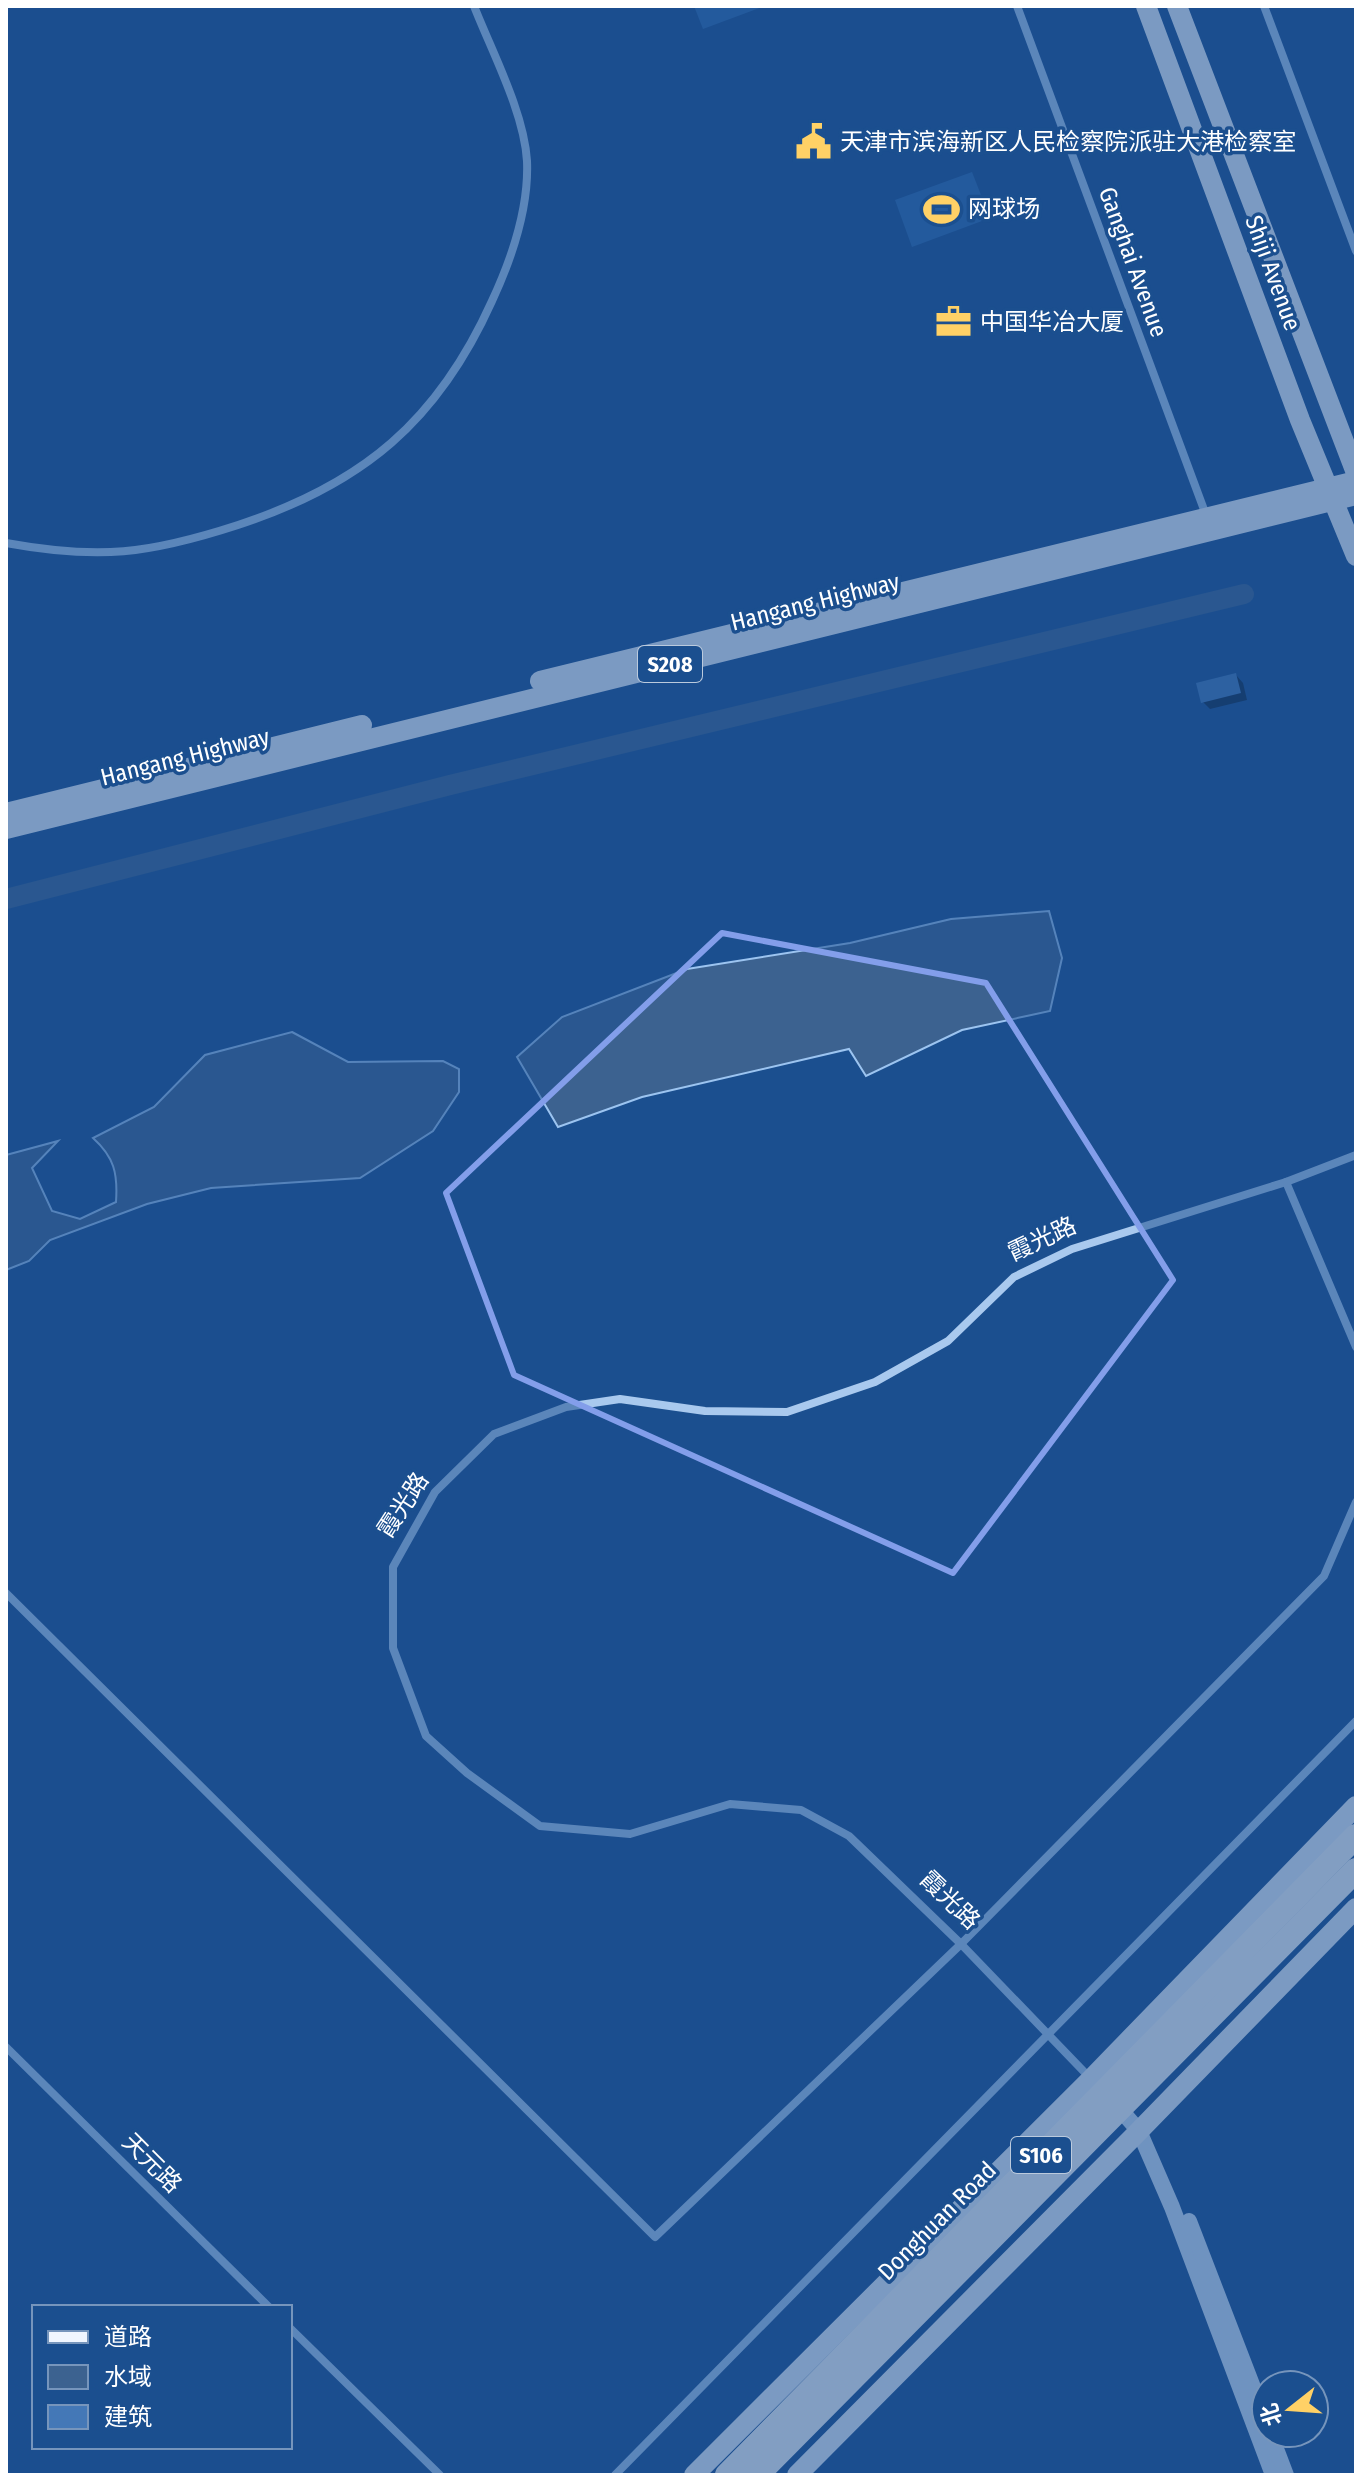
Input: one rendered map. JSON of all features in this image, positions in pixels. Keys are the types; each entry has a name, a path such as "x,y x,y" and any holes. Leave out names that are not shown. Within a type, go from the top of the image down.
{"highway":[{"name":"Donghuan Road","path":"757,2475 1111,2093 1356,1836"},
{"name":"Donghuan Road","path":"727,2475 1111,2093 1356,1870"}],"main road":[{"name":"Shiji Avenue","path":"1146,6 1300,420 1356,556"},
{"name":"Shiji Avenue","path":"1177,6 1356,473"},
{"name":"Hangang Highway","path":"6,829 1331,494 1356,481"},
{"name":"Hangang Highway","path":"1331,494 1356,495"},
{"name":"Hangang Highway","path":"6,813 1210,525"},
{"path":"694,2475 1111,2093 1356,1806"},
{"path":"797,2475 1356,1908"}],"street":[{"path":"6,543 95,554 135,552 203,537 299,502 355,472 379,455 423,414 460,365 480,328 510,260 526,193 527,161 523,133 474,6"},
{"name":"Ganghai Avenue","path":"1017,6 1210,525"},
{"path":"1264,6 1356,251"},
{"name":"霞光路","path":"1250,2379 1181,2198 1143,2126 1046,2035 961,1944 849,1836 801,1810 730,1804 630,1834 540,1826 467,1773 426,1736 393,1648 393,1567 435,1492 494,1434 566,1407 620,1399 705,1411 787,1412 875,1382 948,1341 1014,1277 1072,1249 1286,1182 1356,1155"},
{"path":"1286,1182 1356,1347"},
{"path":"6,1593 655,2237 961,1944 1324,1576 1356,1502"},
{"path":"615,2475 1356,1721"},
{"name":"天元路","path":"6,2047 267,2305"},
{"name":"霞光路","path":"1143,2126 1273,2475"},
{"path":"292,2330 440,2475"},
{"path":"1276,2449 1286,2475"}],"highlighted area":[{"path":"722,933 986,983 1173,1280 953,1573 514,1375 446,1193"}],"shaded area":[{"path":"694,6 765,6 703,29"},
{"name":"网球场","path":"972,172 990,218 912,247 895,200"}],"water":[{"path":"1049,911 1062,958 1050,1011 962,1030 866,1076 849,1049 642,1097 558,1127 517,1057 562,1017 687,969 850,943 951,919"},
{"path":"292,1032 348,1062 443,1061 459,1069 459,1092 433,1131 360,1178 211,1188 147,1204 50,1240 29,1261 6,1270 6,1155 58,1141 32,1168 52,1211 80,1219 116,1202 113,1166 106,1152 93,1138 154,1107 205,1055"}],"building":[{"path":"1236,673 1241,693 1201,703 1196,683"}],"waterway":[{"path":"6,899 450,785 1244,594"}],"place":[{"name":"天津市滨海新区人民检察院派驻大港检察室","path":"814,142"},
{"name":"网球场","path":"942,209"},
{"name":"中国华冶大厦","path":"954,322"}]}
